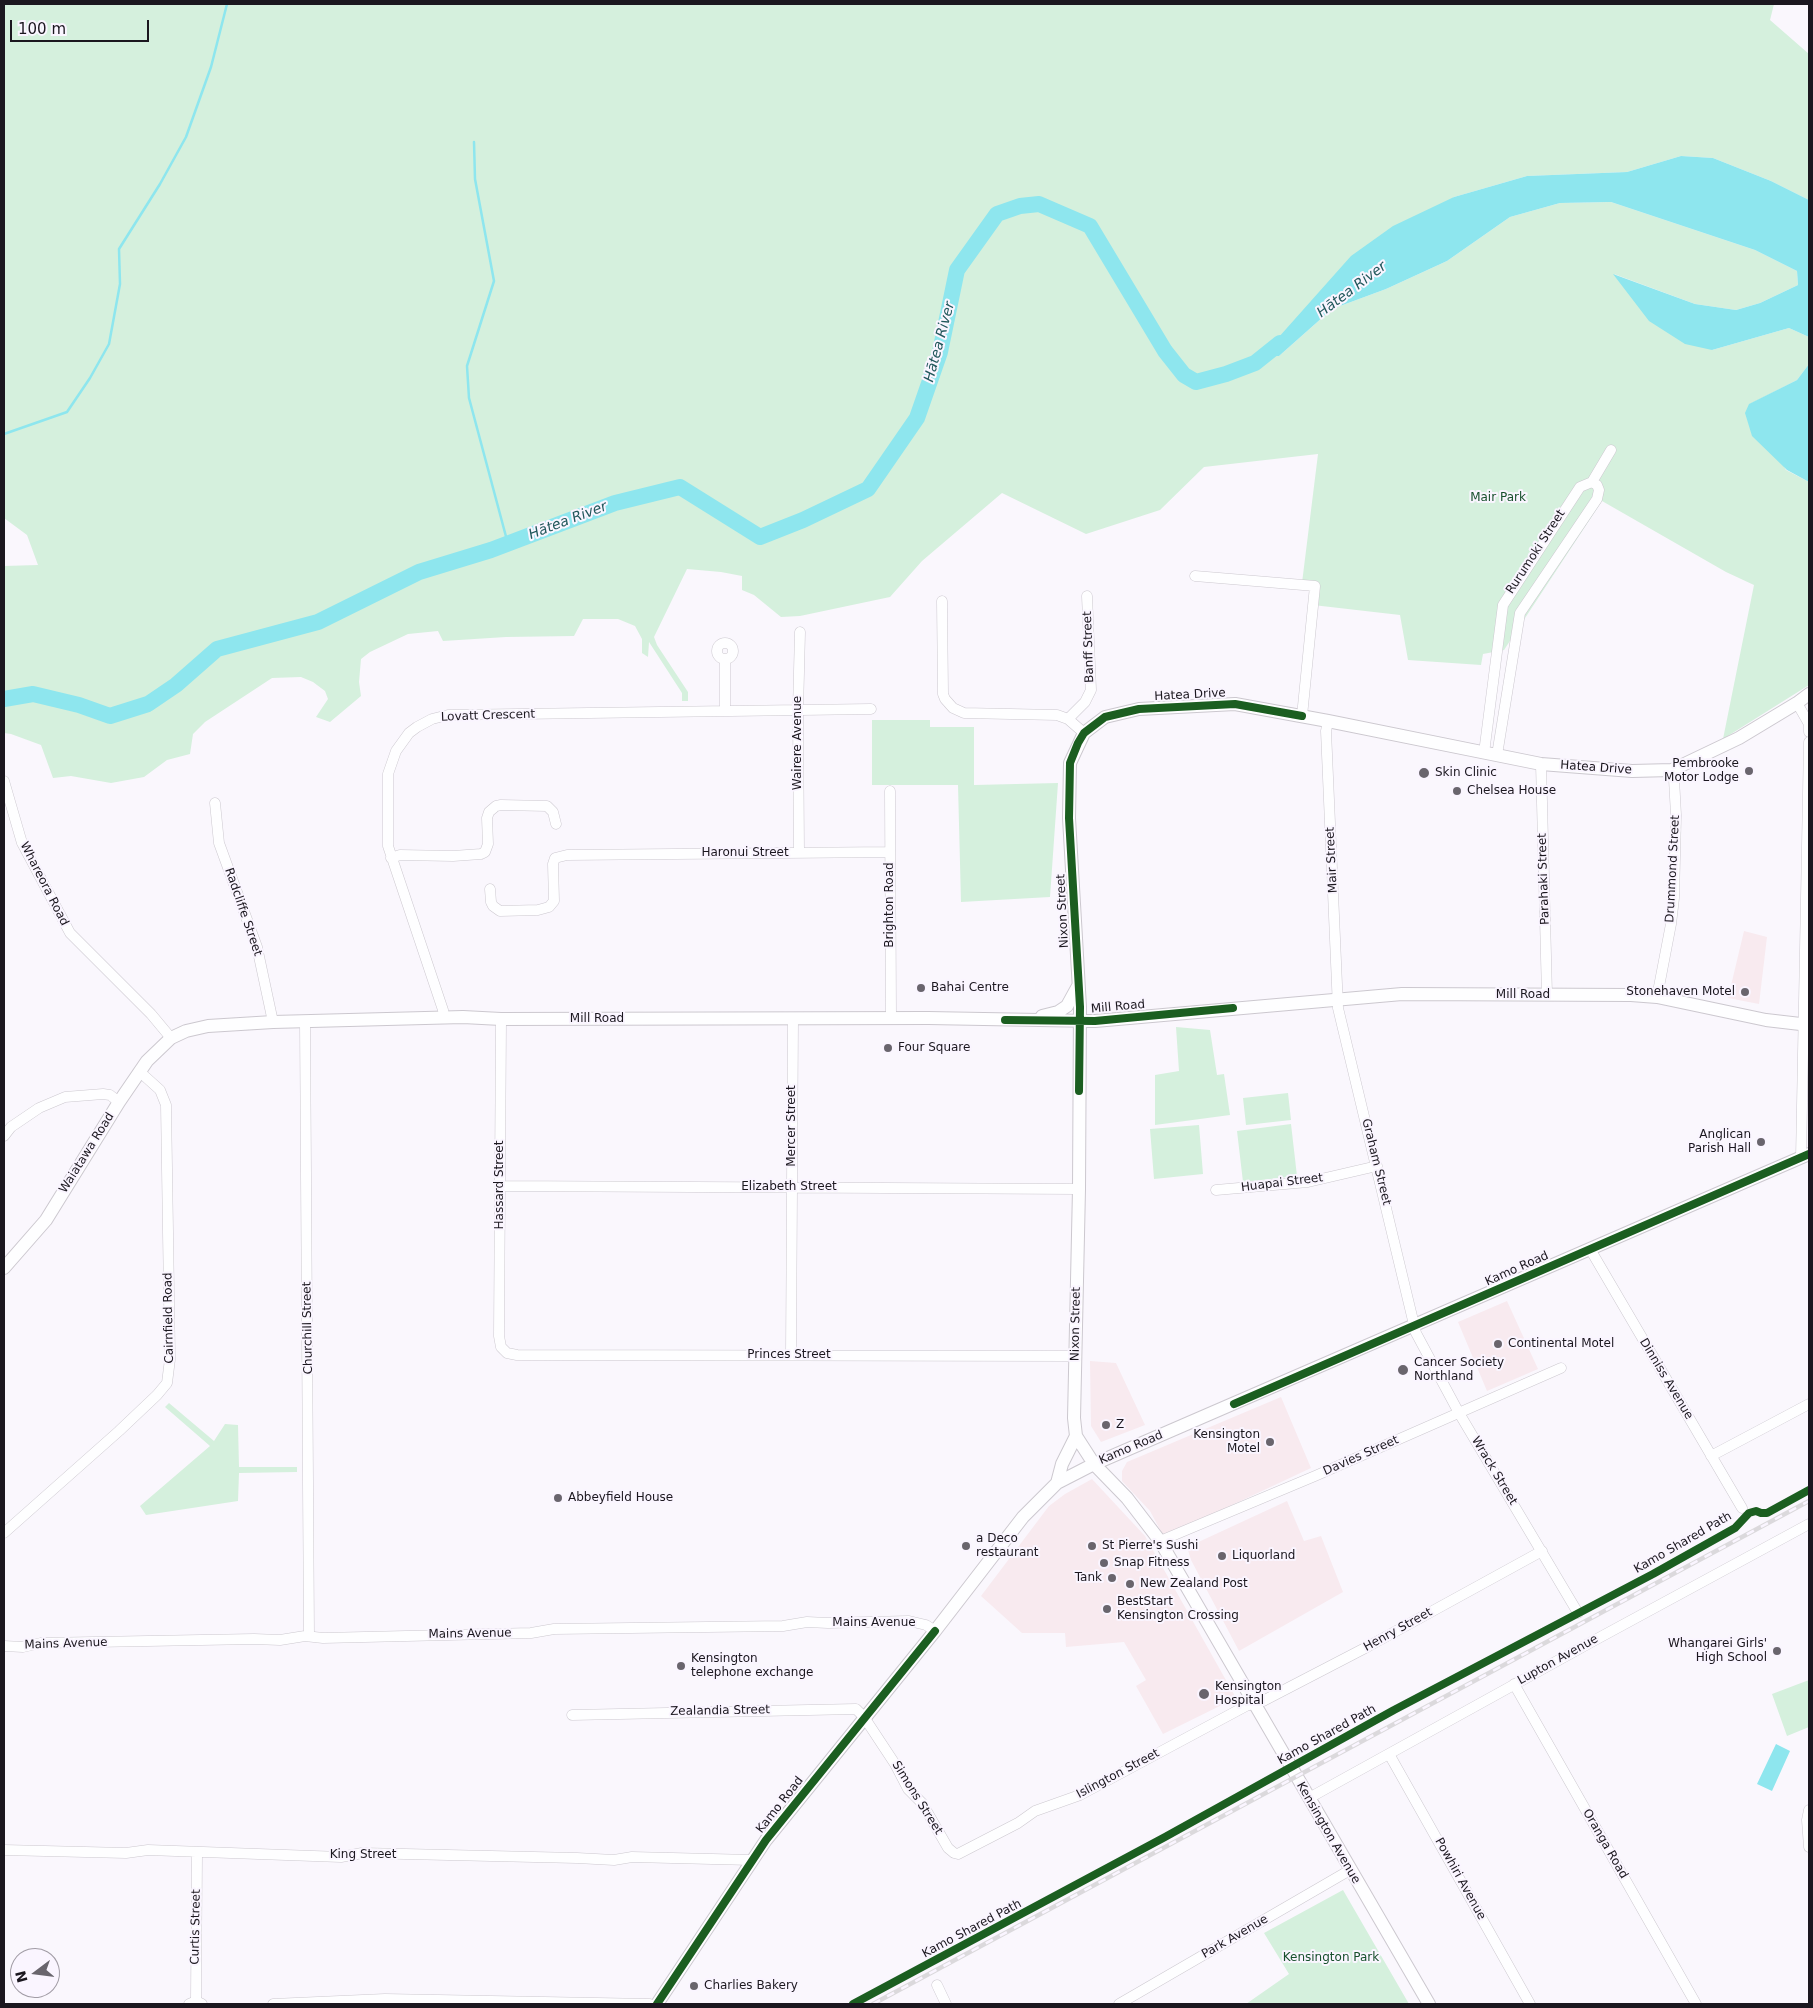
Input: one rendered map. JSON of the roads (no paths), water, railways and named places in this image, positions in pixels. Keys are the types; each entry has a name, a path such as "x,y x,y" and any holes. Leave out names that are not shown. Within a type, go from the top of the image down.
{"main road":[{"name":"Hatea Drive","path":"1084,733 1105,717 1139,709 1235,704 1542,764 1632,771 1672,770 1739,738 1809,694"},
{"name":"Nixon Street","path":"1084,733 1074,752 1070,774 1069,818 1080,1021 1079,1189 1074,1418 1076,1436 1094,1464"},
{"name":"Mill Road","path":"1026,1020 1062,1010 1067,1006 1078,986"},
{"name":"Mill Road","path":"171,1038 192,1029 273,1022 444,1017 501,1019 891,1018 1080,1021 1402,994 1657,997 1766,1020 1806,1025"},
{"name":"Waiatawa Road","path":"4,1268 46,1220 140,1072 147,1062 171,1038"},
{"name":"Kamo Road","path":"658,2004 752,1860 864,1717 935,1631 1022,1517 1057,1483 1094,1464 1805,1156"},
{"path":"1057,1483 1062,1464 1076,1436"},
{"name":"Kensington Avenue","path":"1094,1464 1127,1498 1160,1541 1428,2004"}],"street":[{"name":"Rurumoki Street","path":"1491,754 1503,604 1580,487 1592,482 1611,450"},
{"name":"Rurumoki Street","path":"1491,754 1520,613 1598,496 1598,487 1592,482"},
{"path":"1195,576 1315,586 1302,716"},
{"name":"Banff Street","path":"1068,719 1085,702 1091,690 1087,596"},
{"path":"942,601 943,694 953,708 964,713 1057,715 1068,719 1084,733"},
{"name":"Wairere Avenue","path":"798,853 800,632"},
{"path":"725,659 725,711"},
{"path":"1797,703 1809,724 1809,732"},
{"name":"Lovatt Crescent","path":"444,1017 391,858 387,837 387,786 392,761 396,751 409,734 432,719 448,715 871,709"},
{"name":"Mair Street","path":"1328,721 1326,730 1338,998"},
{"path":"1805,1156 1809,742"},
{"name":"Parahaki Street","path":"1542,764 1547,995"},
{"name":"Drummond Street","path":"1657,997 1674,898 1676,815 1672,770"},
{"name":"Whareora Road","path":"4,781 22,843 56,911 70,933 150,1014 171,1038"},
{"name":"Brighton Road","path":"890,791 891,1018"},
{"name":"Radcliffe Street","path":"215,803 218,842 257,947 273,1022"},
{"path":"391,858 400,855 453,856 481,854 488,844 489,812 496,806 547,806 554,812 556,824"},
{"name":"Haronui Street","path":"490,889 491,902 500,911 544,909 554,901 553,864 555,858 567,855 890,852"},
{"name":"Graham Street","path":"1338,998 1338,1008 1414,1326"},
{"name":"Mercer Street","path":"791,1355 793,1018"},
{"name":"Hassard Street","path":"501,1019 499,1342 504,1350"},
{"name":"Churchill Street","path":"305,1021 310,1636"},
{"name":"Cairnfield Road","path":"4,1533 132,1419 167,1383 170,1359 166,1105 160,1090 140,1072"},
{"path":"4,1136 11,1127 39,1108 66,1097 103,1094 110,1095 120,1102"},
{"name":"Huapai Street","path":"1216,1190 1308,1182 1377,1166"},
{"name":"Elizabeth Street","path":"500,1186 1079,1189"},
{"name":"Dinniss Avenue","path":"1590,1249 1742,1508"},
{"name":"Wrack Street","path":"1414,1326 1420,1343 1459,1413 1578,1613"},
{"name":"Princes Street","path":"504,1350 517,1355 1076,1356"},
{"name":"Davies Street","path":"1160,1541 1315,1476 1561,1368"},
{"path":"1711,1456 1809,1404"},
{"name":"Lupton Avenue","path":"1309,1798 1809,1524"},
{"name":"Henry Street","path":"1253,1704 1263,1702 1367,1647 1542,1551"},
{"name":"Mains Avenue","path":"4,1646 23,1647 41,1643 254,1638 280,1640 301,1636 323,1638 528,1633 554,1629 783,1626 807,1622 909,1621 926,1625 935,1631"},
{"name":"Oranga Road","path":"1514,1684 1696,2004"},
{"name":"Islington Street","path":"954,1853 965,1851 1018,1823 1035,1811 1080,1795 1253,1704"},
{"name":"Zealandia Street","path":"572,1715 854,1708 859,1710 864,1717"},
{"name":"Simons Street","path":"864,1717 895,1764 908,1789 922,1803 948,1848 954,1853"},
{"name":"Powhiri Avenue","path":"1389,1754 1530,2004"},
{"path":"1809,1810 1807,1820 1809,1847"},
{"name":"King Street","path":"4,1850 126,1853 148,1850 341,1857 362,1853 614,1860 632,1857 752,1860"},
{"name":"Curtis Street","path":"196,2003 197,1852"},
{"name":"Park Avenue","path":"1120,2004 1350,1870"},
{"path":"937,1985 946,2004"},
{"path":"273,2004 385,1999 650,2004"}],"water":[{"path":"1681,156 1713,158 1771,181 1809,200 1809,337 1789,328 1712,350 1685,344 1649,321 1613,274 1695,304 1736,310 1760,303 1798,285 1797,271 1755,250 1611,202 1560,203 1510,217 1447,261 1386,289 1332,309 1279,356 1262,356 1351,256 1393,226 1454,197 1527,176 1627,172"},
{"path":"1809,364 1809,482 1787,470 1752,436 1745,413 1749,404 1797,380"},
{"path":"1776,1744 1790,1751 1772,1791 1757,1784"}],"waterway":[{"path":"4,434 67,412 90,378 109,344 120,284 119,249 160,184 186,137 211,67 227,4"},
{"path":"474,142 475,179 494,281 467,366 469,398 508,544"},
{"name":"Hātea River","path":"4,699 33,694 79,705 110,716 148,704 176,685 217,649 318,622 419,572 491,550 615,503 680,487 760,537 803,520 868,489 917,418 940,352 957,270 997,214 1020,206 1039,204 1090,226 1165,351 1184,375 1196,382 1226,374 1255,363 1280,343"}],"railway":[{"path":"873,2004 1809,1501"}],"place":[{"name":"Pembrooke Motor Lodge","path":"1749,771"},
{"name":"Skin Clinic","path":"1424,773"},
{"name":"Chelsea House","path":"1457,791"},
{"name":"Bahai Centre","path":"921,988"},
{"name":"Stonehaven Motel","path":"1745,992"},
{"name":"Four Square","path":"888,1048"},
{"name":"Anglican Parish Hall","path":"1761,1142"},
{"name":"Continental Motel","path":"1498,1344"},
{"name":"Cancer Society Northland","path":"1403,1370"},
{"name":"Z","path":"1106,1425"},
{"name":"Kensington Motel","path":"1270,1442"},
{"name":"Abbeyfield House","path":"558,1498"},
{"name":"a Deco restaurant","path":"966,1546"},
{"name":"St Pierre's Sushi","path":"1092,1546"},
{"name":"Liquorland","path":"1222,1556"},
{"name":"Snap Fitness","path":"1104,1563"},
{"name":"Tank","path":"1112,1578"},
{"name":"New Zealand Post","path":"1130,1584"},
{"name":"BestStart Kensington Crossing","path":"1107,1609"},
{"name":"Whangarei Girls' High School","path":"1777,1651"},
{"name":"Kensington telephone exchange","path":"681,1666"},
{"name":"Kensington Hospital","path":"1204,1694"},
{"name":"Charlies Bakery","path":"694,1986"}],"park label":[{"name":"Mair Park","path":"1498,498"},
{"name":"Kensington Park","path":"1331,1958"}]}
